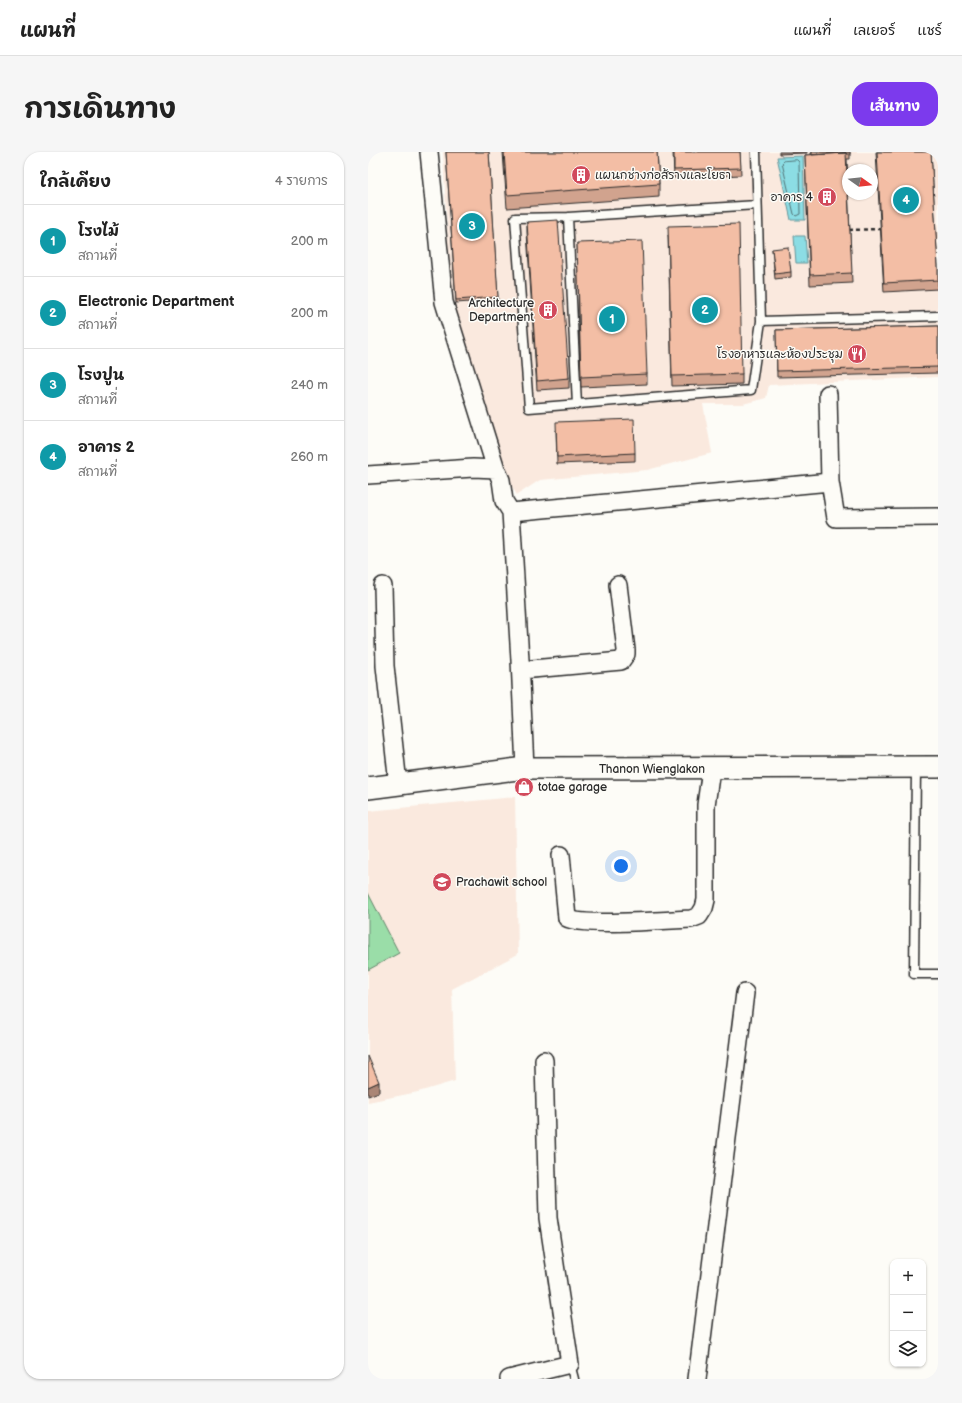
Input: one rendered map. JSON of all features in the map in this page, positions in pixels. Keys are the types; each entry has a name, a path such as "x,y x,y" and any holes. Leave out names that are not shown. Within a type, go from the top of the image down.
{"street":[{"path":"429,152 444,302 496,470 501,480 504,501 511,512 521,670 525,768"},
{"path":"828,394 830,482 836,518 938,517"},
{"path":"368,475 473,468 496,470"},
{"path":"511,512 830,482"},
{"path":"521,670 621,661 626,654 626,650 618,585"},
{"path":"383,586 386,666 398,784"},
{"name":"Thanon Wienglakon","path":"368,788 525,768 711,769 938,767"},
{"path":"561,855 565,906 567,918 571,921 617,922 691,919 699,916 704,908 706,900 706,804 711,769"},
{"path":"698,1379 745,993"},
{"path":"509,1379 572,1372 548,1218 544,1060"}],"lane":[{"path":"756,152 761,321 751,390 529,408 515,218 568,217 757,205"},
{"path":"568,217 577,405"},
{"path":"761,321 938,316"},
{"path":"916,767 914,974 938,974"}],"path":[{"path":"849,230 880,229"}],"shaded area":[{"path":"443,152 938,152 938,377 769,385 766,398 743,404 703,404 712,453 647,470 540,480 517,495 496,461 450,286"},
{"name":"Prachawit school","path":"515,797 518,954 452,989 455,1081 418,1092 368,1102 368,811"}],"green space":[{"path":"368,893 399,953 368,970"}],"water":[{"path":"803,156 805,220 791,220 777,157"},
{"path":"794,236 805,236 807,263 796,263"}],"building":[{"path":"446,152 489,152 498,297 456,300"},
{"name":"แผนกช่างก่อส้รางและโยธา","path":"504,152 657,152 659,184 507,195"},
{"path":"674,152 740,152 741,168 674,170"},
{"path":"812,152 850,152 850,154 812,155"},
{"path":"877,152 931,152 938,280 884,283"},
{"name":"อาคาร 4","path":"846,153 847,164 842,164 842,200 848,200 852,273 810,275 805,155"},
{"name":"Architecture Department","path":"558,220 569,378 537,381 527,222"},
{"path":"739,224 742,374 672,376 668,226"},
{"path":"642,241 647,374 581,377 577,243"},
{"path":"788,247 791,272 775,274 772,249"},
{"name":"โรงอาหารและห้องประชุม","path":"938,326 938,367 777,371 776,330"},
{"path":"634,419 635,453 557,457 556,422"},
{"path":"368,1056 379,1082 368,1087"}],"place":[{"name":"แผนกช่างก่อส้รางและโยธา","path":"581,175"},
{"name":"อาคาร 4","path":"827,197"},
{"name":"อาคาร 2","path":"906,200"},
{"name":"โรงปูน","path":"472,226"},
{"name":"Architecture Department","path":"548,310"},
{"name":"Electronic Department","path":"705,310"},
{"name":"โรงไม้","path":"612,319"},
{"name":"โรงอาหารและห้องประชุม","path":"857,354"},
{"name":"totae garage","path":"524,787"},
{"name":"Prachawit school","path":"442,882"}]}
